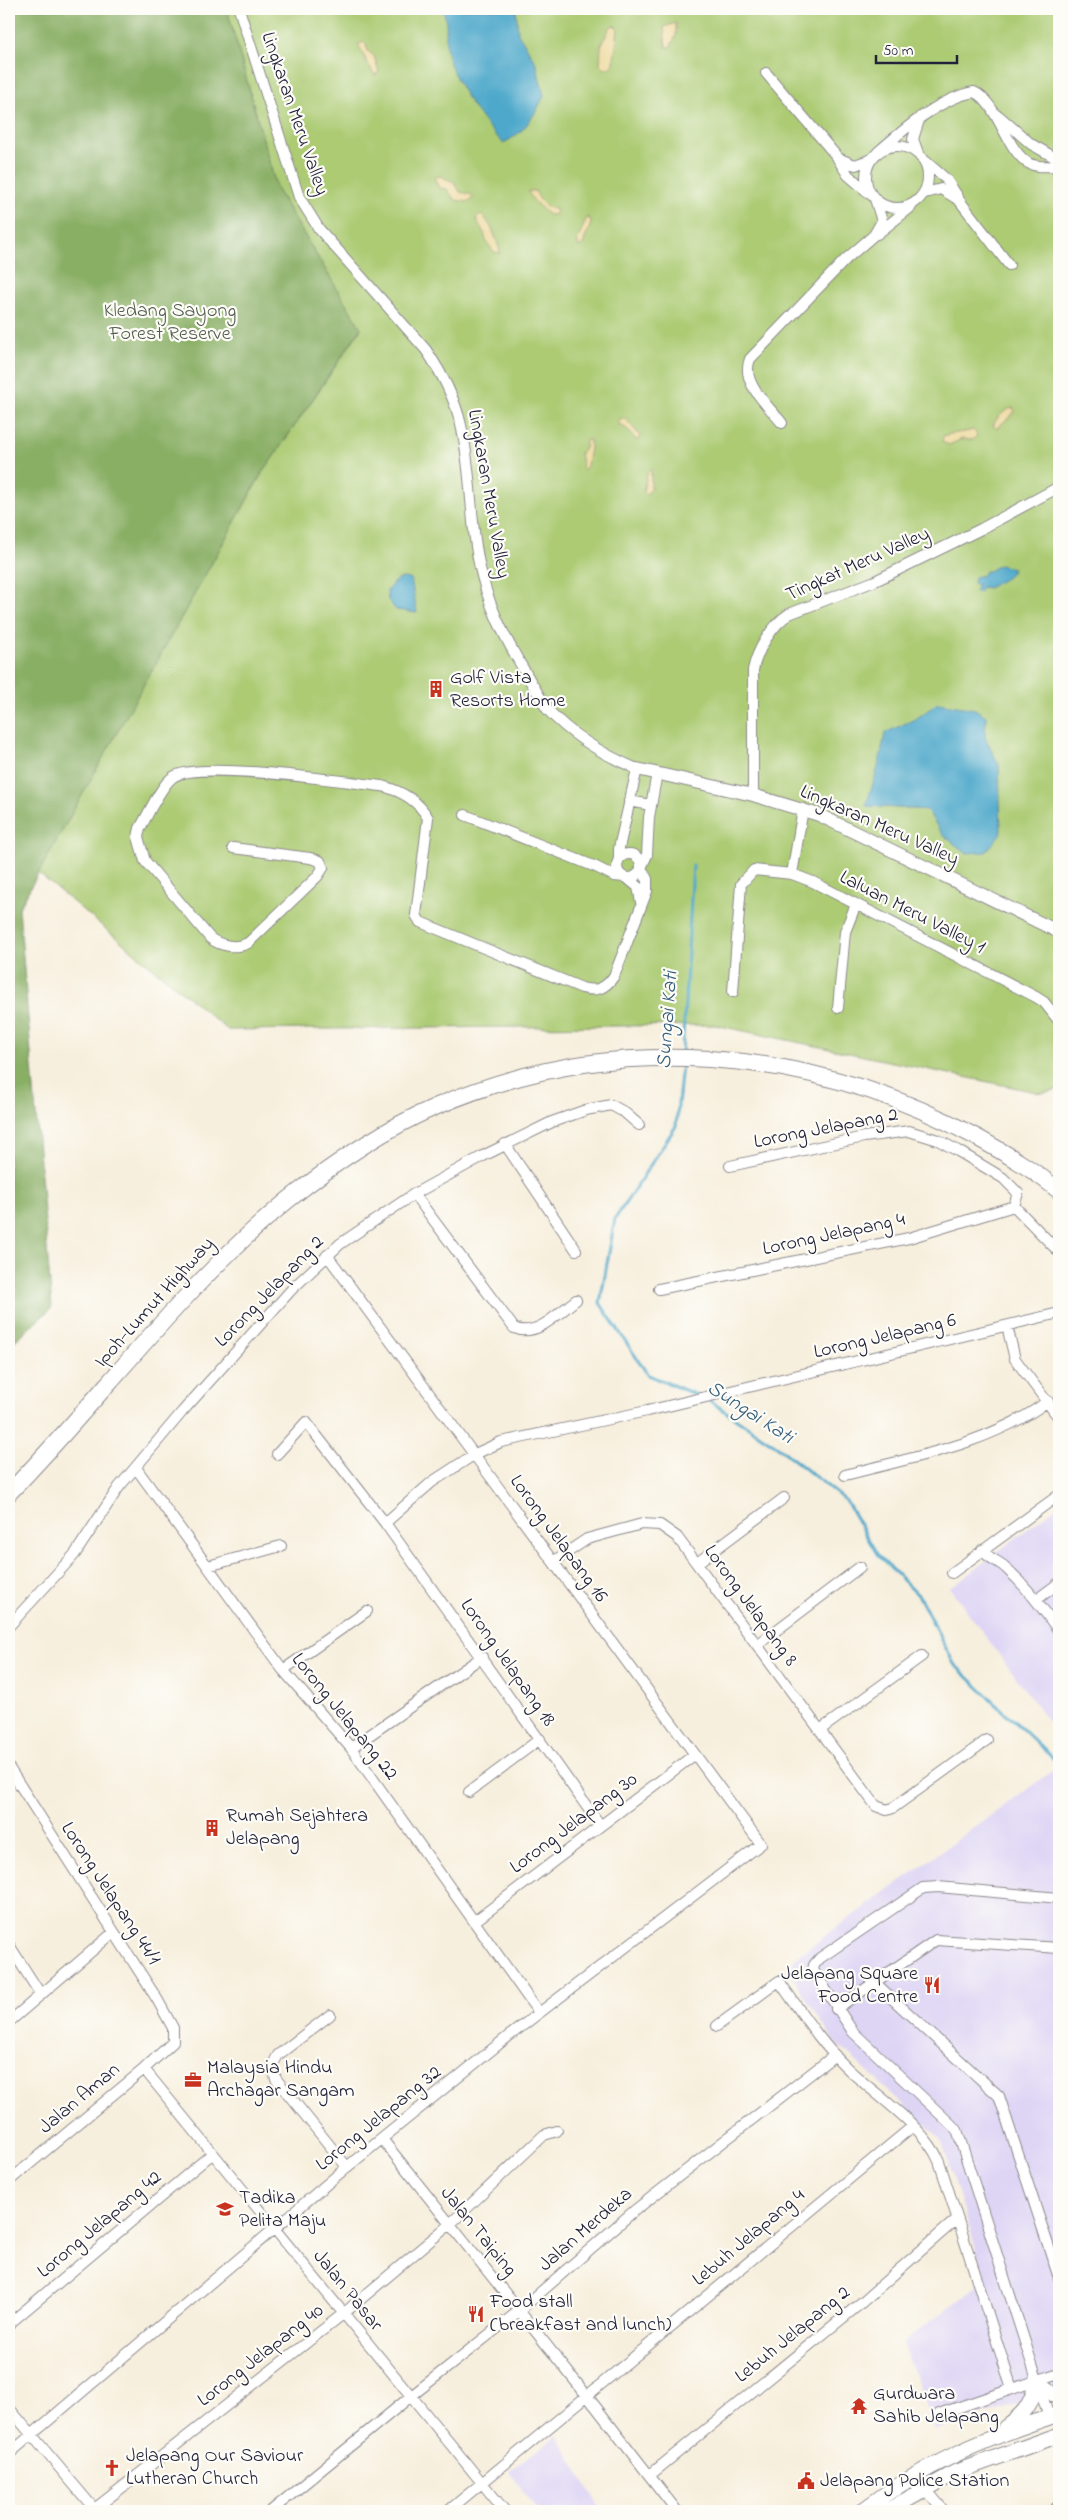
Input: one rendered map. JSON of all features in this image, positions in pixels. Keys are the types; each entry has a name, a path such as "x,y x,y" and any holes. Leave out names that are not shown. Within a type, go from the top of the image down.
{"highway":[{"name":"Ipoh-Lumut Highway","path":"9,1493 107,1387 187,1293 290,1198 366,1144 434,1108 498,1084 575,1066 651,1059 714,1059 786,1067 849,1082 926,1112 1032,1169 1059,1191"},
{"name":"Ipoh-Lumut Highway","path":"999,1150 1059,1202"}],"main road":[{"path":"998,2434 1026,2410 1031,2403 1037,2381 1059,2398"},
{"path":"862,2511 918,2474 961,2450 998,2434 1056,2419"},
{"path":"925,2488 947,2469 960,2463 1040,2435 1046,2426 1056,2419"},
{"path":"887,2511 956,2472 1059,2435"}],"street":[{"name":"Lingkaran Meru Valley","path":"239,9 298,197 319,229 426,350 437,367 455,406 465,442 481,575 503,634 547,708 556,718 591,745 637,769 753,795 803,809 930,868 1059,932"},
{"path":"766,73 838,158 848,175 882,205 898,209 914,204"},
{"path":"782,423 751,384 747,370 750,359 846,260 874,235 882,221 874,197 868,188 866,173 875,156 920,117 971,92 980,95 1010,141 1028,162 1037,165 1059,166"},
{"path":"988,105 1031,144 1059,160"},
{"path":"874,235 882,232 924,193 929,176 913,139 920,117"},
{"path":"838,158 855,165 894,146 902,146 920,156 946,179 956,192 959,200 1009,265"},
{"path":"924,193 941,190 959,200"},
{"name":"Tingkat Meru Valley","path":"753,795 753,670 755,661 778,622 789,614 884,577 1059,487"},
{"path":"637,769 618,860 619,872 638,887 641,902"},
{"path":"233,848 310,858 320,861 323,868 248,943 237,947 216,942 210,938 142,856 138,837 140,828 168,781 178,774 194,772 270,773 382,786 403,792 426,814 428,822 416,915 420,922 589,990 602,989 614,976 648,886 640,859 633,854 625,854 618,860 596,867"},
{"path":"465,815 596,867 614,876 626,878 636,876 647,855 651,805 657,773"},
{"path":"629,801 651,805"},
{"path":"792,874 803,809"},
{"name":"Laluan Meru Valley 1","path":"733,992 741,884 754,870 792,874 808,880 1044,1002 1059,1021"},
{"path":"838,1008 845,932 856,904"},
{"name":"Lorong Jelapang 2","path":"9,1626 75,1554 119,1487 285,1297 327,1255 351,1236 414,1194 535,1129 604,1105 617,1108 639,1125"},
{"name":"Lorong Jelapang 2","path":"730,1166 864,1136 909,1131 938,1140 1002,1178 1018,1193 1014,1206"},
{"path":"505,1144 576,1250"},
{"path":"414,1194 514,1328 524,1332 538,1328 576,1300"},
{"path":"1014,1206 1059,1252"},
{"name":"Lorong Jelapang 4","path":"659,1289 909,1238 1014,1206"},
{"name":"Lorong Jelapang 16","path":"327,1255 761,1844"},
{"name":"Lorong Jelapang 6","path":"475,1454 501,1442 688,1401 1059,1312"},
{"path":"1007,1326 1015,1359 1059,1418"},
{"path":"845,1475 964,1442 1023,1418 1048,1401"},
{"name":"Lorong Jelapang 18","path":"277,1454 306,1422 385,1523 482,1657 600,1826"},
{"path":"385,1523 432,1482 475,1454"},
{"name":"Lorong Jelapang 22","path":"136,1468 283,1670 352,1748 539,2013"},
{"path":"952,1573 1059,1495"},
{"path":"697,1563 784,1498"},
{"name":"Lorong Jelapang 8","path":"553,1562 587,1539 651,1523 669,1530 697,1563 876,1806 887,1810 892,1808 987,1740"},
{"path":"208,1566 281,1546"},
{"path":"982,1550 986,1556 1006,1567 1036,1600 1059,1631"},
{"path":"757,1645 860,1567"},
{"path":"1036,1600 1059,1583"},
{"path":"283,1670 367,1610"},
{"path":"820,1730 922,1656"},
{"path":"352,1748 482,1657"},
{"path":"469,1792 540,1739"},
{"name":"Lorong Jelapang 30","path":"474,1921 694,1755"},
{"name":"Lorong Jelapang 44/1","path":"9,1768 173,2028 173,2042"},
{"name":"Lorong Jelapang 32","path":"9,2454 347,2167 539,2013 761,1844"},
{"path":"1056,2419 1037,2381 957,2130 853,2032 815,1976 813,1970 816,1961 917,1890 938,1887 1059,1898"},
{"path":"9,2022 114,1932"},
{"path":"836,2008 932,1943 941,1939 1059,1948"},
{"path":"9,1945 41,1995"},
{"path":"717,2026 779,1981 821,2042 913,2126 934,2148 1012,2389"},
{"path":"874,1983 999,2096 1059,2278"},
{"path":"330,2015 278,2055 272,2066 276,2079 347,2167"},
{"name":"Jalan Aman","path":"9,2181 144,2069 173,2042"},
{"name":"Jalan Merdeka","path":"271,2511 519,2311 634,2210 834,2055"},
{"name":"Jalan Pasar","path":"144,2069 410,2397 506,2511"},
{"name":"Lebuh Jelapang 4","path":"448,2511 483,2484 737,2270 913,2126"},
{"name":"Lorong Jelapang 40","path":"94,2511 343,2314 449,2225 516,2164 544,2135 557,2130"},
{"name":"Jalan Taiping","path":"382,2139 449,2225 588,2396 677,2511"},
{"name":"Lorong Jelapang 42","path":"9,2324 213,2154"},
{"name":"Lebuh Jelapang 2","path":"650,2475 861,2303 957,2219"},
{"path":"939,2414 1059,2373"},
{"path":"9,2408 94,2511"},
{"path":"918,2474 925,2488 944,2511"},
{"path":"1052,2511 1059,2506"}],"shaded area":[{"path":"1059,1505 1059,1736 950,1588"},
{"path":"1059,1766 1059,2392 935,2430 903,2342 986,2280 941,2139 834,2041 789,1972 796,1957"},
{"path":"557,2436 602,2511 538,2511 509,2471"}],"green space":[{"name":"Kledang Sayong Forest Reserve","path":"9,9 227,9 277,190 361,328 261,475 19,908 52,1308 9,1346"},
{"path":"227,9 1059,9 1059,1089 1041,1093 715,1025 228,1030 38,873 261,475 361,329 277,190"}],"sand":[{"path":"676,23 676,36 670,47 666,47 664,27"},
{"path":"614,25 618,29 614,58 611,67 605,69 600,64 601,46 610,27"},
{"path":"365,42 368,51 374,56 379,72 375,75 358,44"},
{"path":"440,176 454,182 460,192 470,194 473,198 469,202 455,200 447,189 439,188 434,178"},
{"path":"528,191 535,191 545,205 555,209 556,214 549,215 534,201"},
{"path":"480,215 490,226 500,253 494,252 486,241 476,219"},
{"path":"587,217 591,220 590,226 584,243 579,247 577,241"},
{"path":"1013,408 1015,411 997,428 993,426 1001,414"},
{"path":"619,419 626,419 640,436 637,441 627,429 619,424"},
{"path":"973,430 977,436 972,440 962,439 949,445 942,442 943,436"},
{"path":"586,440 590,440 590,446 587,466 583,470 580,453 585,448"},
{"path":"651,469 651,489 647,494 643,491 648,471"}],"water":[{"path":"442,9 516,9 518,33 536,63 544,96 523,129 503,143 476,111 454,73 446,47 446,23"},
{"path":"999,565 1013,568 1010,575 989,588 983,587 978,593 975,591 978,585 973,583 974,577 983,575 985,571 989,571"},
{"path":"402,578 411,579 417,613 396,610 388,600 387,591 394,582"},
{"path":"938,703 975,709 986,716 985,737 999,765 1001,833 986,852 966,853 942,834 927,810 866,806 879,764 885,733 917,718"}],"waterway":[{"name":"Sungai Kati","path":"682,1054 693,865"},
{"name":"Sungai Kati","path":"682,1063 676,1126 615,1219 600,1303 648,1375 699,1396"},
{"name":"Sungai Kati","path":"707,1399 778,1447 846,1501 877,1554 919,1596 954,1664 1059,1764"}],"place":[{"name":"Golf Vista Resorts Home","path":"436,689"},
{"name":"Rumah Sejahtera Jelapang","path":"212,1828"},
{"name":"Jelapang Square Food Centre","path":"932,1985"},
{"name":"Malaysia Hindu Archagar Sangam","path":"193,2080"},
{"name":"Tadika Pelita Maju","path":"225,2209"},
{"name":"Food stall (breakfast and lunch)","path":"476,2314"},
{"name":"Gurdwara Sahib Jelapang","path":"859,2406"},
{"name":"Jelapang Our Saviour Lutheran Church","path":"112,2468"},
{"name":"Jelapang Police Station","path":"806,2481"}]}
